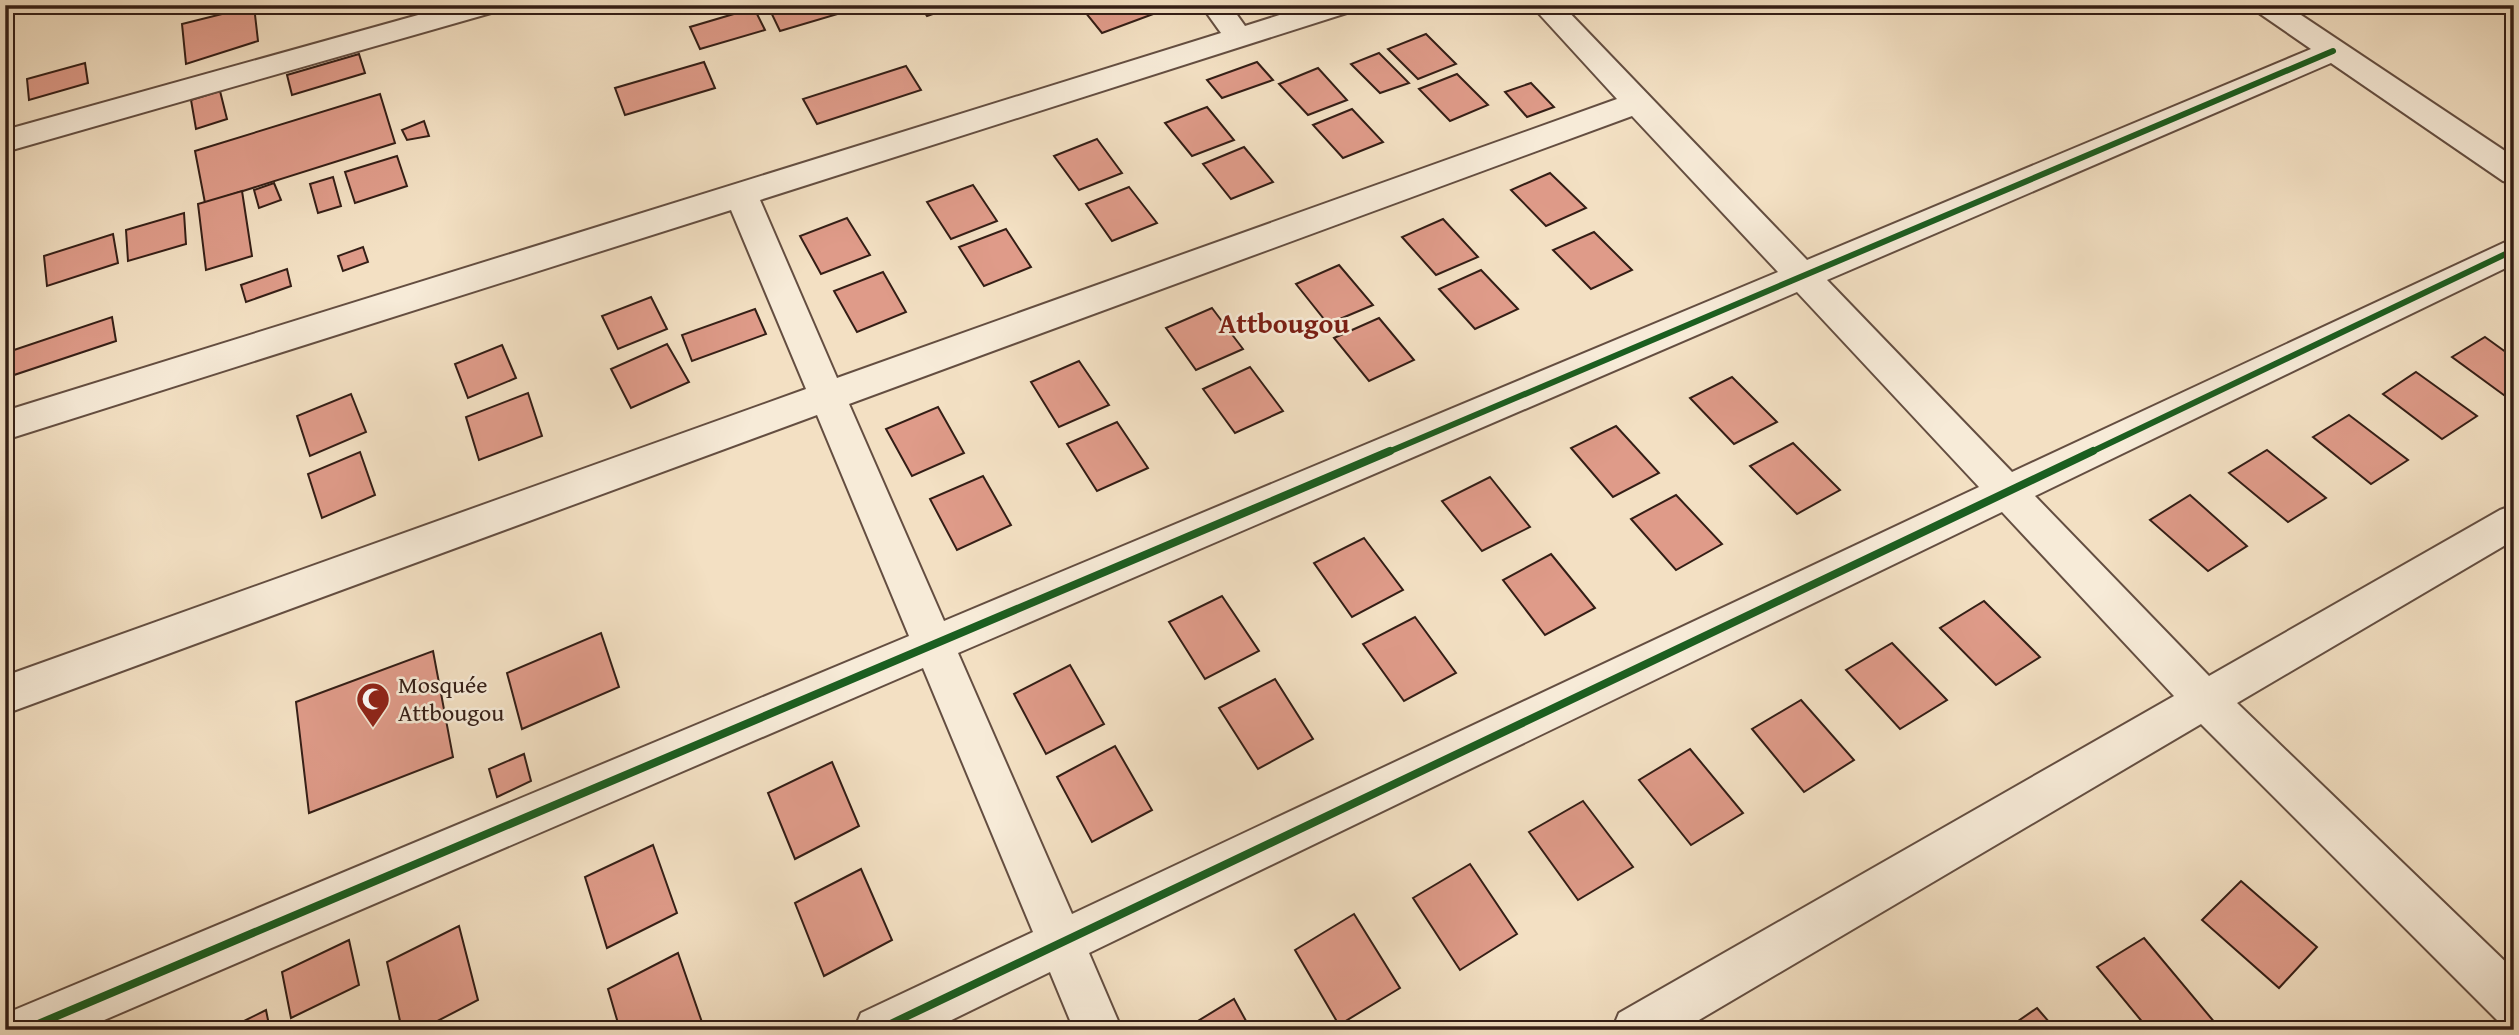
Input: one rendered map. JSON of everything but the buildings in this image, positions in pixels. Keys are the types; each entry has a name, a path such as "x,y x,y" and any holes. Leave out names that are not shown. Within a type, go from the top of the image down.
{"street":[{"path":"5,141 488,5"},
{"path":"1215,5 1240,38"},
{"path":"5,426 1343,5"},
{"path":"1545,5 2205,699 2514,1003"},
{"path":"2266,5 2514,173"},
{"path":"24,1030 2333,51"},
{"path":"5,695 1640,102"},
{"path":"741,195 1098,1030"},
{"path":"878,1030 2514,250"},
{"path":"1636,1030 2514,521"}],"cycle path":[{"path":"24,1030 2333,51"},
{"path":"878,1030 2514,250"}],"place":[{"name":"Mosquée Attbougou","path":"373,729"}],"district":[{"name":"Attbougou","path":"1284,323"}]}
